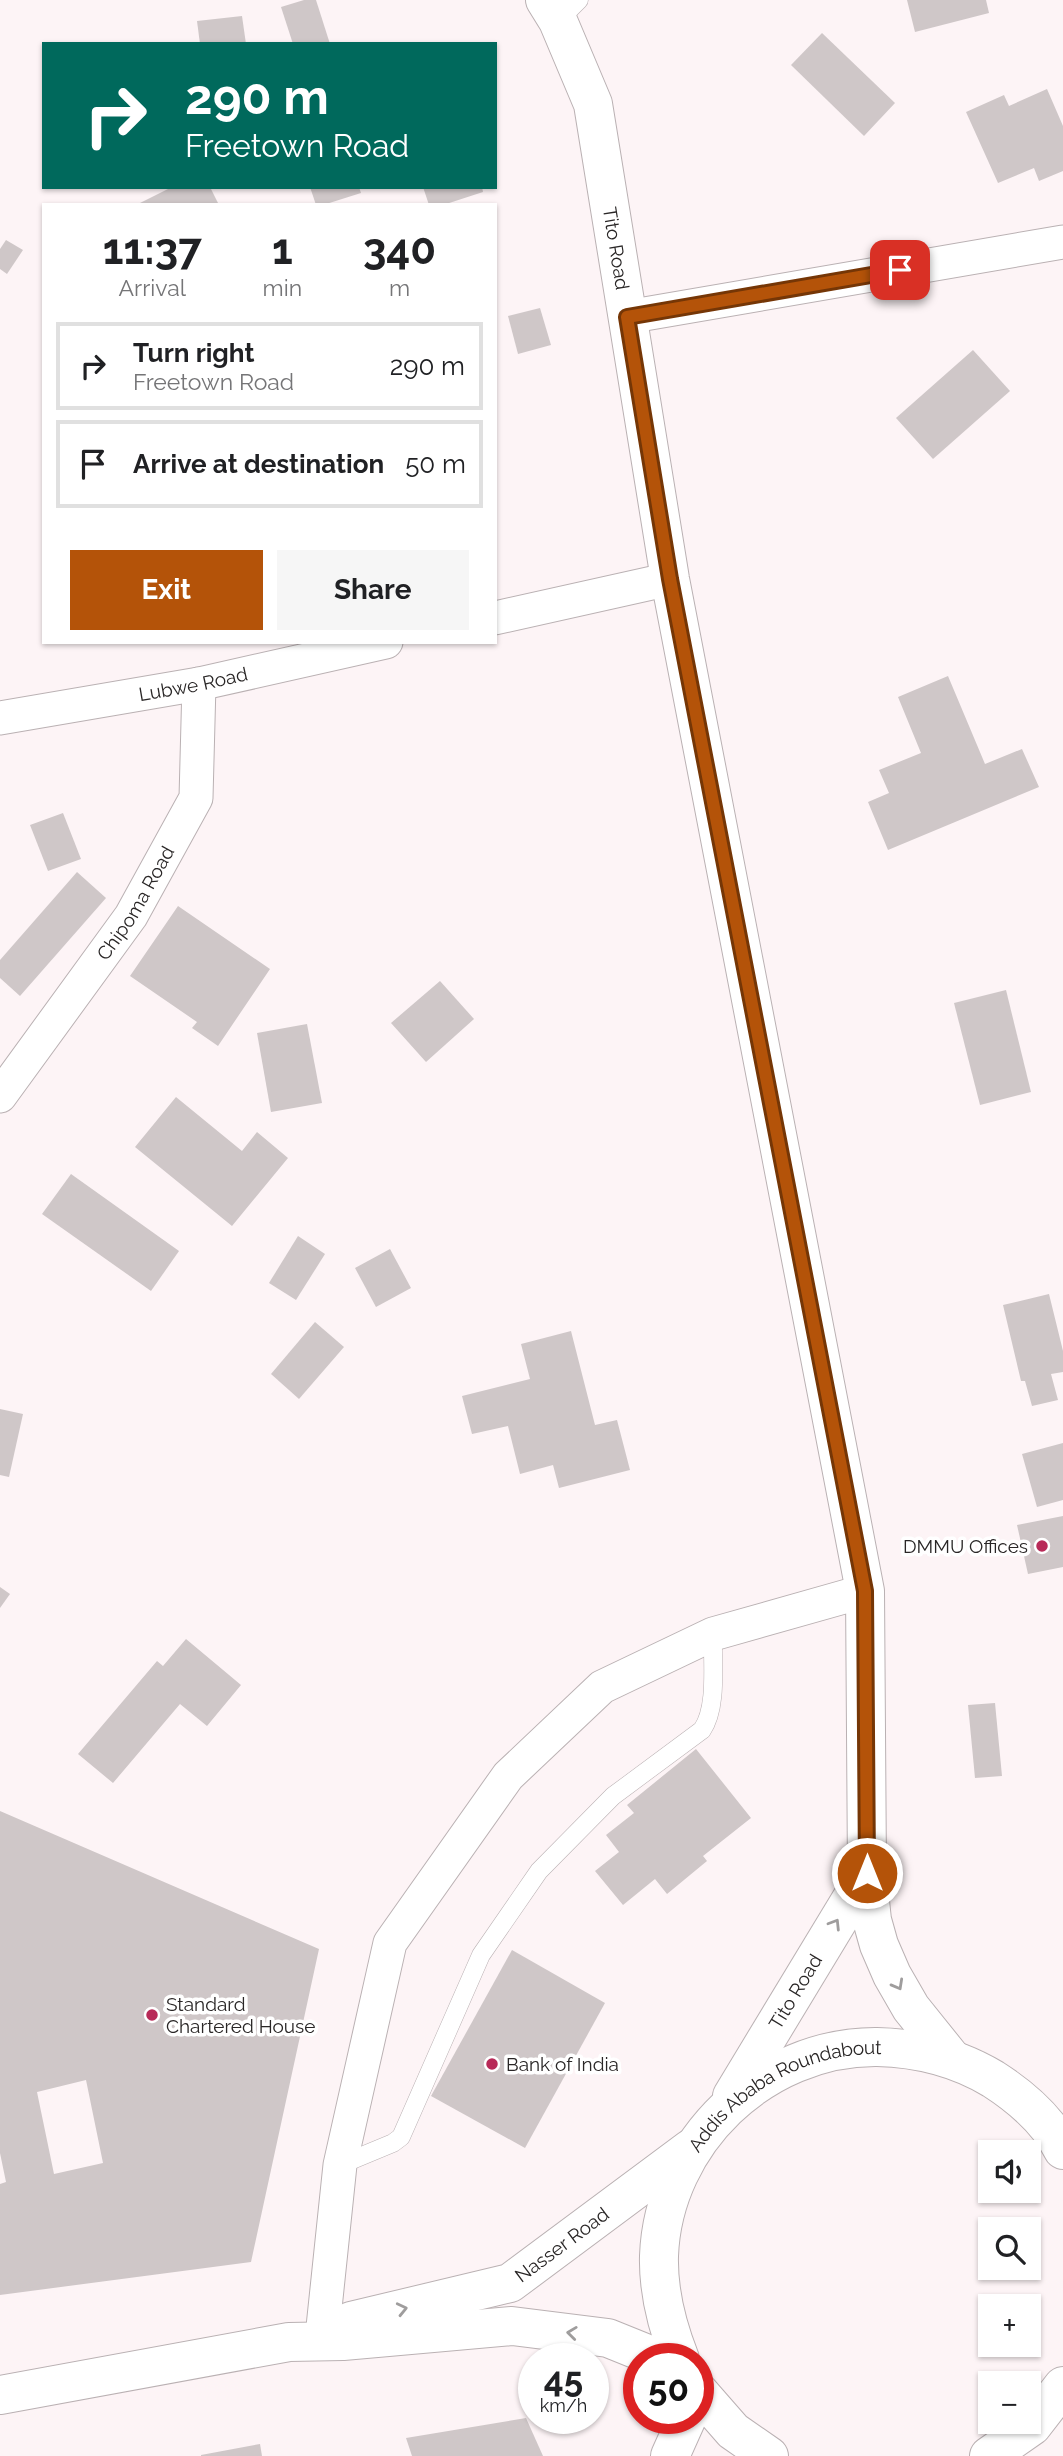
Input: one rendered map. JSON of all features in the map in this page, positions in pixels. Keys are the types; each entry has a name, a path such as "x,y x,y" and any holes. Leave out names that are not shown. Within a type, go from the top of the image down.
{"main road":[{"name":"Tito Road","path":"561,7 593,104 670,579 865,1591 867,1873 872,1920 878,1945 892,1975 911,2008 952,2059"},
{"name":"Tito Road","path":"724,2109 867,1873"},
{"name":"Addis Ababa Roundabout","path":"674,2343 661,2295 659,2255 668,2204 676,2180 695,2145 724,2109 774,2073 807,2058 855,2047 904,2048 952,2059 1009,2089 1033,2110 1060,2140"},
{"name":"Nasser Road","path":"0,2395 306,2335 510,2283 695,2145"},
{"name":"Nasser Road","path":"306,2335 343,2341 512,2326 608,2338 623,2344"},
{"path":"989,2456 1032,2426 1063,2386"},
{"path":"714,2415 769,2456"},
{"path":"670,2456 680,2434"}],"street":[{"path":"627,317 1063,242"},
{"path":"497,618 670,579"},
{"name":"Lubwe Road","path":"0,718 199,684 377,644"},
{"name":"Chipoma Road","path":"0,1096 131,916 196,798 199,684"},
{"path":"306,2335 390,1943 508,1776 602,1687 713,1634 865,1591"}],"lane":[{"path":"341,2165 401,2137 481,1955 539,1871 613,1796 702,1730 708,1721 711,1708 713,1634"}],"building":[{"path":"304,0 316,0 329,42 292,42 281,7"},
{"path":"907,0 986,0 989,13 915,32"},
{"path":"242,16 246,42 200,42 197,21"},
{"path":"822,33 895,103 864,136 791,65"},
{"path":"1047,89 1063,126 1063,171 1039,181 1034,168 998,183 966,112 1004,95 1009,106"},
{"path":"168,189 211,189 218,203 140,203"},
{"path":"311,189 360,189 361,193 329,203 315,203"},
{"path":"424,189 482,189 483,192 449,203 428,203"},
{"path":"6,240 23,250 7,274 0,269 0,249"},
{"path":"540,308 551,345 518,354 508,316"},
{"path":"973,350 1010,391 933,459 896,418"},
{"path":"948,676 985,764 1022,749 1039,787 888,850 868,802 889,793 879,770 921,753 898,697"},
{"path":"63,813 81,859 48,871 30,825"},
{"path":"77,872 106,898 20,996 0,978 0,960"},
{"path":"178,906 270,969 218,1046 192,1028 197,1022 130,976"},
{"path":"440,981 474,1019 426,1062 391,1023"},
{"path":"1006,990 1031,1092 980,1105 954,1003"},
{"path":"307,1024 322,1103 271,1112 257,1033"},
{"path":"176,1097 242,1151 257,1132 288,1158 232,1226 135,1147"},
{"path":"71,1174 179,1251 151,1291 42,1214"},
{"path":"298,1236 325,1254 296,1300 269,1283"},
{"path":"390,1249 411,1288 376,1307 355,1268"},
{"path":"1049,1294 1063,1351 1063,1372 1051,1374 1058,1400 1032,1406 1025,1381 1021,1381 1003,1305"},
{"path":"315,1322 344,1347 299,1399 271,1374"},
{"path":"571,1331 595,1425 617,1420 630,1470 559,1488 553,1465 520,1474 508,1426 472,1434 462,1396 530,1379 521,1344"},
{"path":"0,1409 23,1414 9,1477 0,1475"},
{"path":"1063,1443 1063,1500 1037,1507 1022,1454"},
{"name":"DMMU Offices","path":"1063,1516 1063,1567 1028,1574 1017,1525"},
{"path":"0,1587 10,1594 0,1608"},
{"path":"186,1639 241,1685 207,1726 180,1704 113,1783 78,1754 157,1661 163,1666"},
{"path":"995,1703 1002,1776 975,1778 968,1705"},
{"path":"696,1749 751,1818 703,1856 707,1861 667,1894 655,1879 623,1905 595,1871 619,1852 606,1835 634,1813 627,1805"},
{"name":"Standard Chartered House","path":"0,1811 319,1949 251,2262 0,2295 0,2184 6,2182 0,2153","holes":["86,2080 103,2163 54,2174 37,2092"]},
{"path":"512,1950 605,2003 525,2148 431,2096"},
{"path":"518,2419 518,2434 533,2434 543,2456 412,2456 406,2438"},
{"path":"260,2444 262,2456 201,2456 201,2455"}],"place":[{"name":"DMMU Offices","path":"1042,1546"},
{"name":"Standard Chartered House","path":"152,2015"},
{"name":"Bank of India","path":"492,2064"}],"route":[{"path":"867,1873 865,1591 670,579 627,317 900,270"}]}
